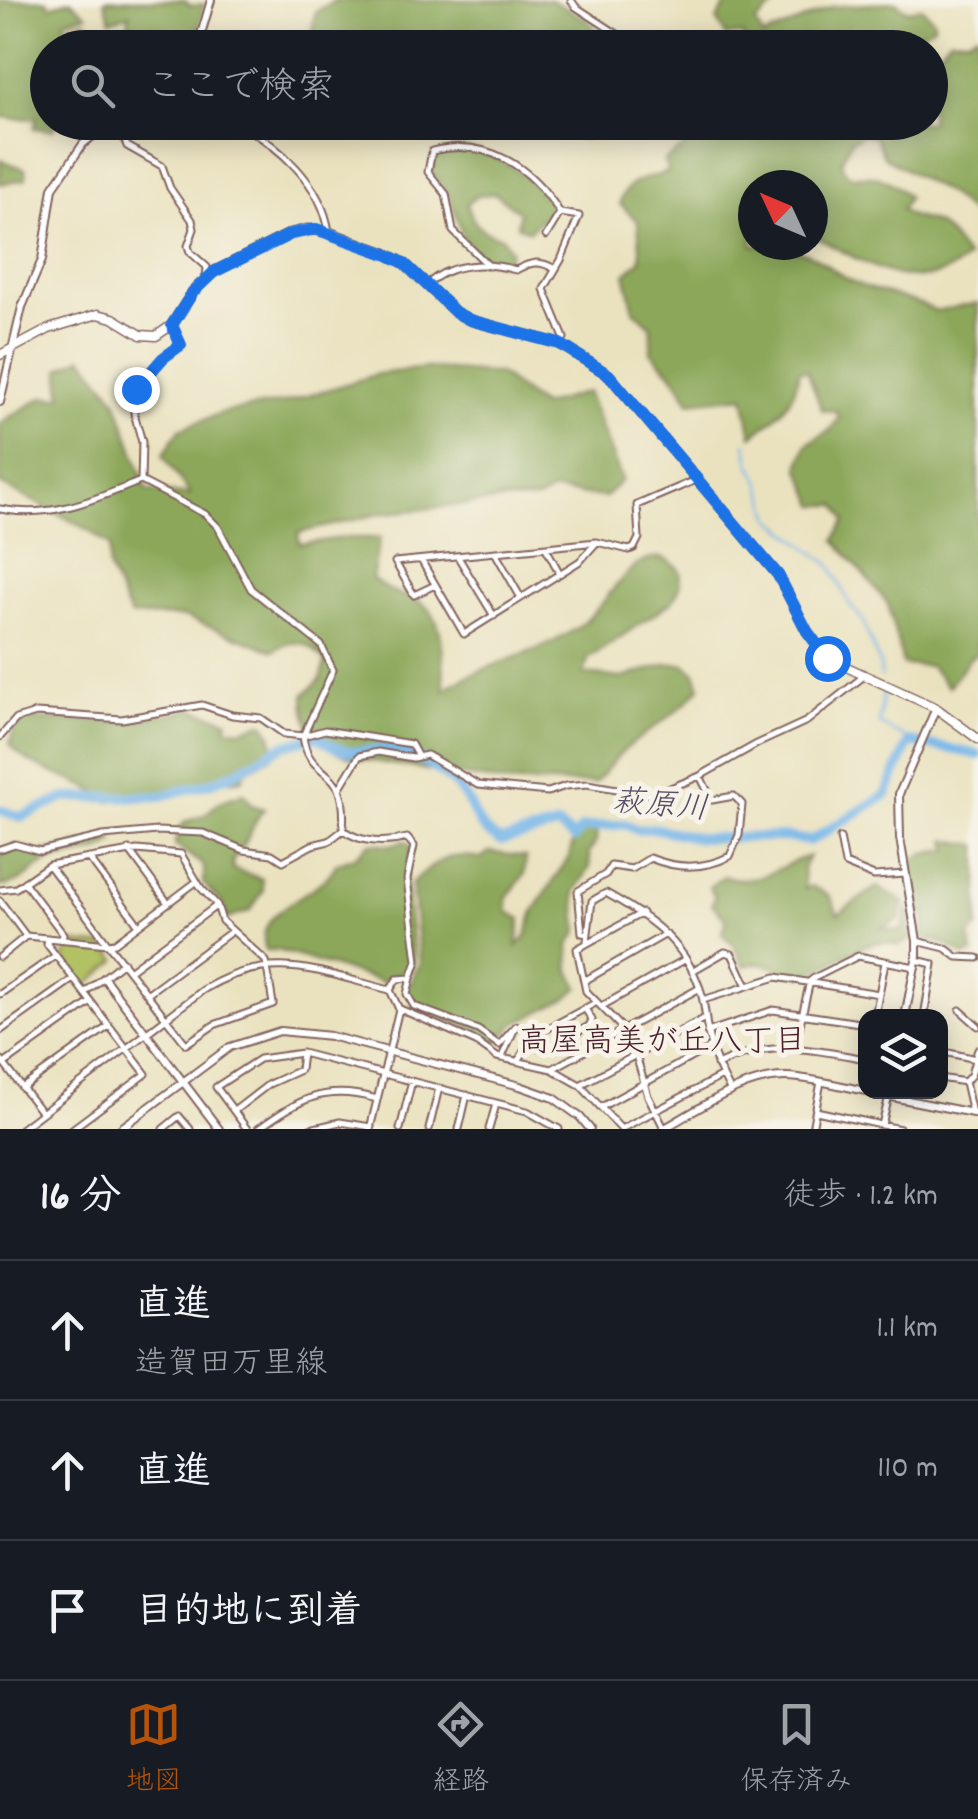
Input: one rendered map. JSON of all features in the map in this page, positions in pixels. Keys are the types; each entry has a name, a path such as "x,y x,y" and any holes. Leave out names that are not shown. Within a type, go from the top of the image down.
{"main road":[{"path":"0,354 84,316 107,315 148,336 156,336 172,325 206,278 231,262 291,234 316,229 329,232 404,263 455,312 470,320 560,344 593,363 623,388 778,575 817,648 838,666 936,708 978,738"}],"street":[{"path":"202,30 211,0"},
{"path":"571,0 610,30"},
{"path":"0,402 28,290 42,260 53,188 89,140"},
{"path":"124,140 127,146 162,166 170,188 192,220 194,229 188,246 207,267 206,278"},
{"path":"262,140 306,176 329,232"},
{"path":"489,266 453,231 446,194 428,172 432,150 452,146 487,150 510,162 552,196 560,213"},
{"path":"546,236 560,213"},
{"path":"560,213 579,216 544,288 564,338 560,344"},
{"path":"428,284 450,269 489,266 516,270 535,262 554,269"},
{"path":"141,482 142,442 134,400 142,380 181,345 172,325"},
{"path":"435,586 414,595 395,562 597,542 628,550 634,548 639,538 637,505 699,479"},
{"path":"0,509 34,515 80,504 141,482 205,514 218,526 252,589 328,654 333,670 302,736 310,760 339,790 344,814 343,830 328,842 283,860 203,833 103,836 40,852 20,845 0,849"},
{"path":"421,560 464,634 580,561 597,542"},
{"path":"546,548 560,573"},
{"path":"496,554 521,598"},
{"path":"458,557 494,616"},
{"path":"339,790 362,754 392,753 428,755 478,785 548,792 587,784 653,795 700,776 806,721 864,676"},
{"path":"0,737 16,719 36,713 122,719 194,705 261,718 277,731 302,736 325,730 410,744 415,757"},
{"path":"906,1009 917,941 898,815 900,794 936,708"},
{"path":"587,938 582,933 578,891 606,874 611,866 628,870 650,858 679,869 730,856 739,835 742,804 734,796 712,800 700,776"},
{"path":"343,830 348,835 381,842 407,838 412,842 407,878 417,961 406,994 414,1006 478,1030 499,1045 516,1026 502,1057"},
{"path":"840,838 845,864 874,876 906,874"},
{"path":"129,850 168,902"},
{"path":"0,890 16,888 49,865 129,850 181,854 196,881 217,906 222,921 267,966 273,1004 214,1024 186,1044 49,865"},
{"path":"90,858 138,924"},
{"path":"0,956 26,936 115,943 196,881"},
{"path":"24,882 63,934 62,939"},
{"path":"587,938 592,901 606,893 642,913 666,934 686,959 700,988 710,1046 731,1092"},
{"path":"0,901 26,936"},
{"path":"130,970 217,906"},
{"path":"642,913 587,938 576,948 586,991 624,1030 664,1129 761,1080 783,1077 858,1089"},
{"path":"148,993 232,931"},
{"path":"584,981 666,934"},
{"path":"48,938 47,944 146,1074 72,1129"},
{"path":"917,941 945,948 956,957 978,958"},
{"path":"692,971 725,952 732,954 747,986"},
{"path":"0,994 56,955"},
{"path":"795,1046 810,982 858,956 885,962 933,964 925,1009"},
{"path":"518,1060 532,1037 686,959"},
{"path":"84,992 124,962"},
{"path":"876,1009 885,962"},
{"path":"21,1129 224,977 289,964 390,990 399,1008 370,1128 340,1122 310,1129"},
{"path":"703,1000 776,977 879,994"},
{"path":"0,1031 73,978"},
{"path":"104,978 220,1129"},
{"path":"390,990 397,980 412,978"},
{"path":"552,1069 700,988"},
{"path":"908,1001 926,1004"},
{"path":"42,1114 2,1062 91,1002"},
{"path":"399,1008 502,1057 552,1069 580,1086 621,1129 722,1076"},
{"path":"526,1044 544,1049 589,1026 592,1020 586,1010"},
{"path":"708,1032 773,1010 858,1023"},
{"path":"960,1010 978,1026"},
{"path":"580,1086 706,1018"},
{"path":"22,1088 109,1026"},
{"path":"120,1129 230,1047 280,1031 330,1036 554,1098 590,1129"},
{"path":"603,1106 710,1046"},
{"path":"717,1065 759,1049 795,1046 858,1057"},
{"path":"965,1082 978,1049"},
{"path":"234,1111 269,1084 300,1070 302,1053"},
{"path":"247,1129 216,1087 259,1059 302,1053 528,1111 559,1129"},
{"path":"948,1053 976,1058"},
{"path":"948,1079 965,1082"},
{"path":"400,1129 412,1081"},
{"path":"812,1129 822,1082"},
{"path":"965,1082 975,1114"},
{"path":"429,1129 439,1088"},
{"path":"258,1129 298,1102 320,1094 341,1092 377,1099"},
{"path":"459,1129 467,1095"},
{"path":"882,1125 889,1099"},
{"path":"911,1099 975,1114"},
{"path":"489,1129 496,1104"},
{"path":"816,1111 900,1129"},
{"path":"163,1129 180,1116 190,1129"}],"green space":[{"path":"0,0 47,0 50,6 71,0 87,15 65,20 65,26 86,21 88,25 84,30 30,30 30,118 0,116"},
{"path":"184,0 191,6 204,4 198,30 119,30 120,25 127,27 130,14 111,21 104,1"},
{"path":"335,0 551,0 586,19 597,30 312,30 316,12"},
{"path":"725,0 782,0 756,22 760,30 723,30 717,20"},
{"path":"896,2 907,11 921,7 934,20 934,26 926,30 779,30 832,7"},
{"path":"978,33 978,219 950,195 884,157 876,140 948,140 950,38 968,39"},
{"path":"690,140 853,140 841,162 849,175 878,177 896,187 908,197 901,209 943,229 967,258 948,271 928,276 909,277 870,265 828,244 828,170 738,170 738,260 820,260 851,281 936,311 978,303 978,653 948,687 930,666 903,665 888,604 835,540 846,520 837,505 816,505 799,467 807,444 830,430 839,418 836,411 822,410 807,370 799,371 783,408 752,436 744,396 690,402 671,372 651,352 651,326 634,310 625,274 641,260 638,222 620,204 632,185 668,172 664,161"},
{"path":"455,148 497,158 552,203 545,217 529,231 517,226 519,212 494,193 467,203 479,226 503,238 511,251 505,263 489,260 469,247 447,192 431,172 433,157"},
{"path":"0,160 25,169 26,179 0,184"},
{"path":"83,357 116,399 147,490 190,495 163,455 180,429 224,412 288,402 378,374 426,368 500,374 541,406 587,392 622,480 605,497 552,491 538,500 379,514 298,533 300,544 380,538 372,579 386,589 417,600 431,612 440,632 445,689 561,638 586,621 633,568 648,559 664,559 681,572 680,587 672,602 588,659 584,674 622,678 668,664 685,664 695,673 700,687 682,706 621,753 595,783 507,783 350,757 328,747 314,735 305,708 304,695 321,679 325,662 314,650 295,643 274,651 185,617 130,616 108,567 110,546 87,529 0,484 0,423 43,397 62,397 60,369"},
{"path":"193,709 228,720 226,727 232,729 264,723 272,739 270,758 245,772 242,779 207,783 151,800 119,793 109,802 85,786 32,763 10,745 14,727 25,719 127,722"},
{"path":"244,793 252,805 264,809 232,861 233,869 262,879 263,891 250,911 227,919 222,904 204,884 204,866 175,845 178,830 185,822"},
{"path":"597,828 596,842 589,852 590,867 575,892 578,932 569,945 570,971 579,987 567,998 515,1024 496,1044 478,1031 415,1006 407,990 420,963 412,883 450,857 481,858 489,852 526,857 524,875 507,897 507,911 521,919 517,946 526,937 534,911 569,857 574,838 584,829"},
{"path":"109,838 114,841 100,850 51,861 15,883 0,886 0,850 20,846 38,853"},
{"path":"947,840 978,845 978,928 969,936 973,953 965,956 922,937 926,918 916,906 908,863 921,855 949,849"},
{"path":"404,841 412,847 405,878 414,961 409,972 395,974 384,982 278,950 266,950 264,935 269,923 329,875 336,864 355,857 370,843 391,845"},
{"path":"809,856 803,869 805,889 811,886 830,896 838,914 877,887 904,902 899,920 881,928 902,931 908,906 912,939 898,946 888,942 866,946 822,969 800,975 763,964 744,966 732,943 722,934 727,920 712,904 715,896 709,887 724,876 759,877"},
{"path":"74,943 106,946 117,960 86,986 82,985 63,958"}],"waterway":[{"path":"746,443 772,519 831,566 850,605 862,619 881,677"},
{"path":"883,693 879,724 912,741"},
{"name":"萩原川","path":"0,810 21,817 65,798 161,796 207,784 282,746 318,736 345,750 390,749 414,756 453,782 481,826 501,841 558,826 574,838 583,828 625,824 637,830 653,828 700,838 785,837 810,841 886,795 909,742 978,755"}],"district":[{"name":"高屋高美が丘八丁目","path":"662,1044"}],"route":[{"path":"136,389 163,358 181,345 172,325 193,292 231,262 306,229 329,232 386,254 404,263 455,312 484,325 560,344 609,375 778,575 817,648 827,658"}]}
